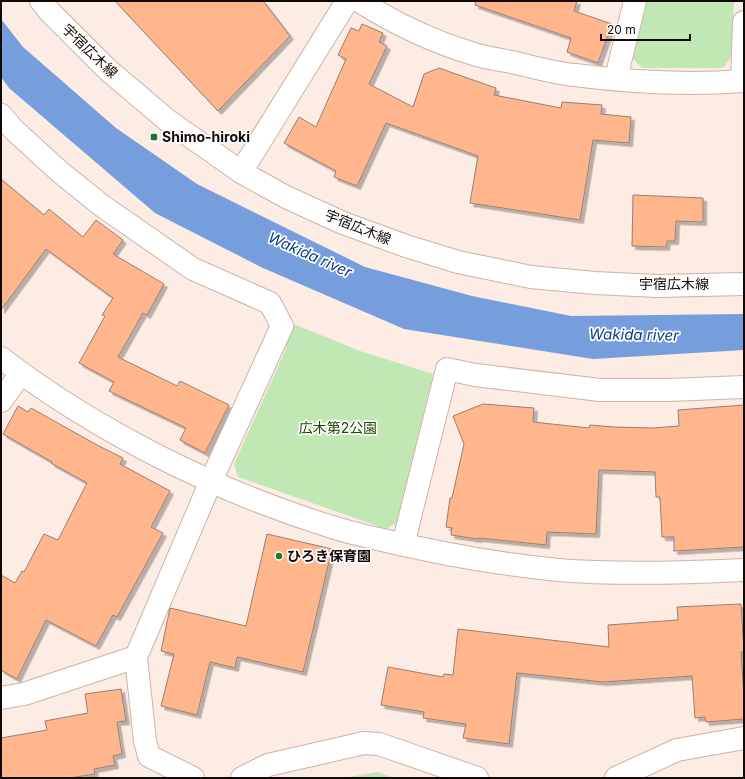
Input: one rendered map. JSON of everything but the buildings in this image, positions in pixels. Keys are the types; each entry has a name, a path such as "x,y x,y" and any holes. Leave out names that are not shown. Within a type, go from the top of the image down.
{"street":[{"name":"宇宿広木線","path":"41,1 49,11 114,75 167,120 241,172 286,196 343,223 406,246 458,262 531,277 595,283 657,286 744,284"},
{"path":"241,172 347,1"},
{"path":"359,1 384,17 424,36 474,54 574,75 641,81 743,81 744,22"},
{"path":"616,78 635,1"},
{"path":"1,115 14,130 60,172 101,205 193,269 270,303 282,326 211,481 136,657 145,741 149,756 192,778"},
{"path":"1,358 21,373 90,418 143,448 211,481 272,507 333,528 404,545 481,560 558,570 629,573 744,570"},
{"path":"404,545 447,369 475,375 600,390 669,390 744,386"},
{"path":"1,401 21,373"},
{"path":"1,698 24,694 136,657"},
{"path":"616,778 676,750 744,738"},
{"path":"242,778 268,765 364,744 379,744 477,778"}],"green space":[{"path":"647,1 734,1 731,57 723,68 642,68 632,58"},
{"name":"広木第2公園","path":"289,322 360,351 433,374 398,522 386,529 238,477 234,464 286,349"},
{"path":"378,772 394,778 343,778"}],"water":[{"name":"Wakida river","path":"1,19 23,47 116,128 197,184 365,267 472,296 571,316 744,314 744,350 593,359 404,329 263,268 155,213 9,88 1,77"}],"place":[{"name":"Shimo-hiroki","path":"154,137"},
{"name":"ひろき保育園","path":"279,556"}]}
